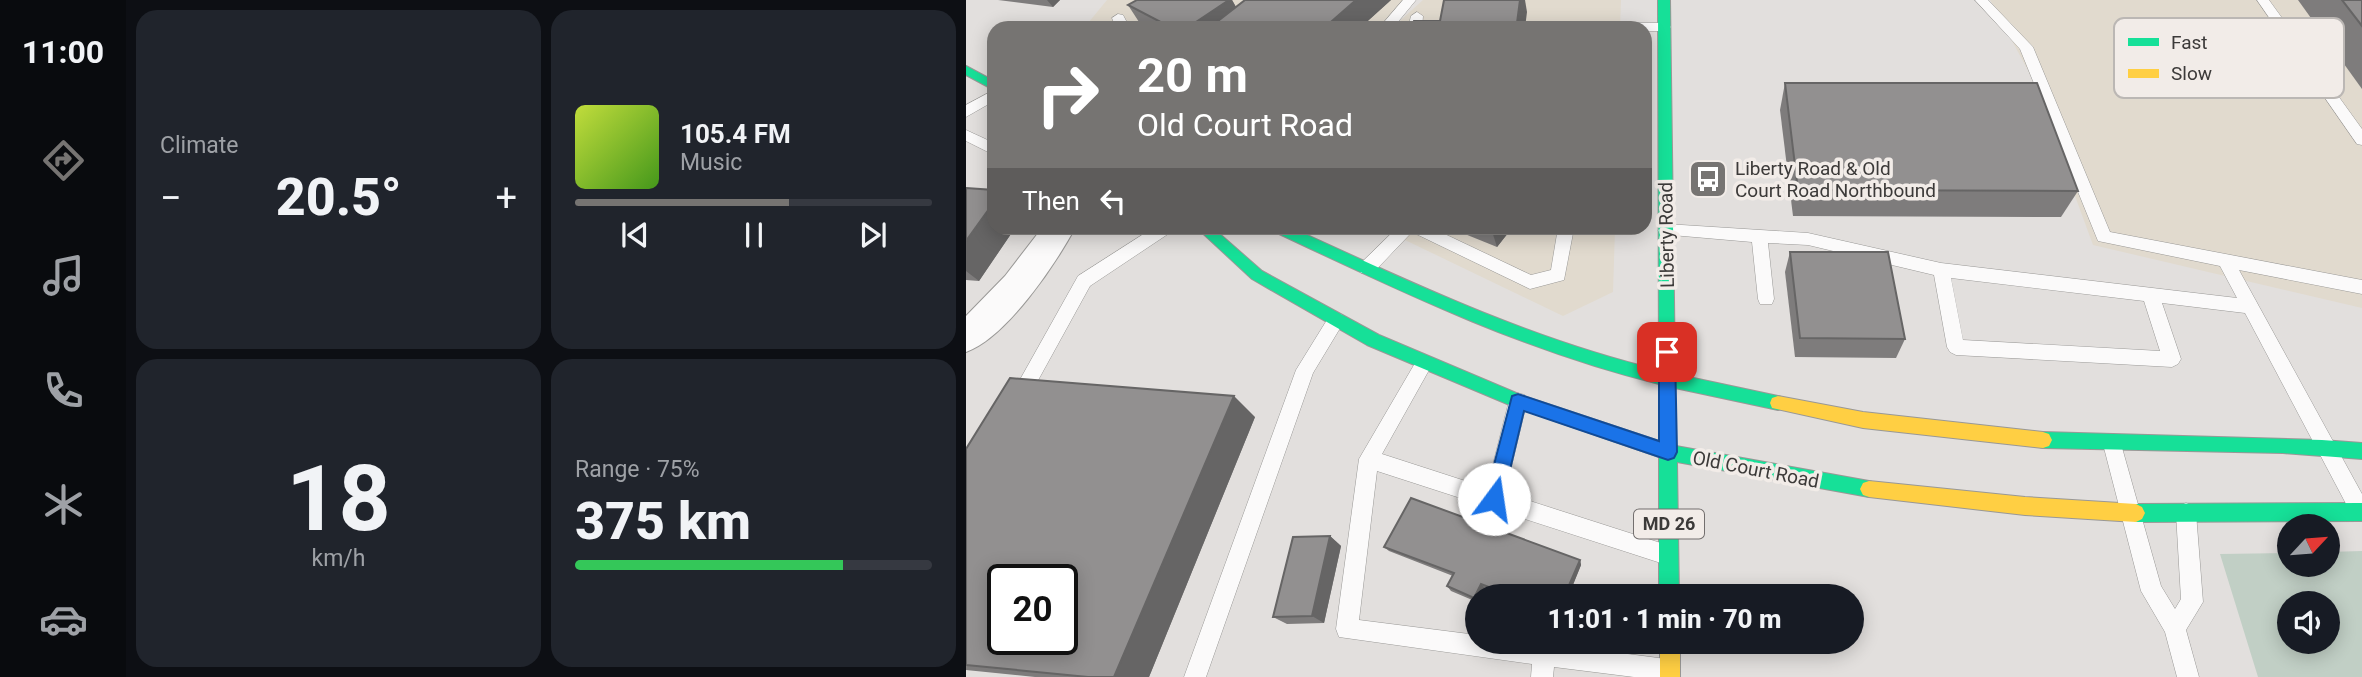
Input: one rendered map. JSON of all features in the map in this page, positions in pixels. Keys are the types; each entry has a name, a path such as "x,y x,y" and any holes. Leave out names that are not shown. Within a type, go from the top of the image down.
{"main road":[{"name":"Liberty Road","path":"1664,0 1669,584"},
{"path":"966,70 987,82"},
{"name":"Old Court Road","path":"1212,235 1257,275 1373,340 1518,401 1668,452 1844,486 2025,506 2130,513 2361,512"},
{"path":"1295,235 1541,343 1667,380 1863,420 2028,439 2112,444 2325,447 2362,451"},
{"path":"1670,654 1670,674"}],"street":[{"path":"966,337 993,314 1021,283 1054,235"}],"lane":[{"path":"1391,21 1410,0"},
{"path":"1981,0 2026,47 2104,237 2362,286"},
{"path":"2263,0 2276,18"},
{"path":"1652,27 1664,27"},
{"path":"2332,98 2362,140"},
{"path":"966,112 987,99"},
{"path":"1652,125 1665,125"},
{"path":"966,135 987,146"},
{"path":"1666,230 1808,239 1941,270 2249,306"},
{"path":"1012,411 1084,281 1154,235"},
{"path":"1367,268 1399,235"},
{"path":"1433,235 1530,282 1558,275 1565,235"},
{"path":"1759,236 1766,299"},
{"path":"2225,260 2361,512"},
{"path":"1941,270 1956,347 2172,359 2151,295"},
{"path":"1195,677 1305,370 1336,320"},
{"path":"1424,363 1369,459 1347,629 1465,644"},
{"path":"1494,499 1518,401"},
{"path":"2112,444 2152,591 2175,628 2188,677"},
{"path":"1369,459 1669,556"},
{"path":"2175,628 2192,602 2186,513"},
{"path":"1542,677 1544,654 1670,674"}],"shaded area":[{"path":"1107,0 1410,0 1386,21 1090,21"},
{"path":"1423,0 1621,0 1620,21 1400,21"},
{"path":"1990,0 2362,0 2362,308 2093,245 2031,76"},
{"path":"1395,235 1615,235 1613,292 1563,316"},
{"path":"2362,551 2362,677 2258,677 2220,554 2277,553 2277,578 2340,578 2340,552"}],"building":[{"path":"1137,0 1229,0 1198,21 1159,21 1128,5"},
{"path":"1245,0 1356,0 1332,21 1218,21"},
{"path":"1444,0 1520,0 1517,21 1440,21"},
{"path":"2342,0 2362,0 2362,26"},
{"path":"1785,83 2037,83 2078,191 1798,190"},
{"path":"966,188 987,190 987,212 966,241"},
{"path":"1790,252 1888,252 1905,339 1800,338"},
{"path":"1010,378 1234,396 1114,677 1088,677 966,665 966,449"},
{"path":"1411,498 1580,560 1570,584 1465,584 1465,594 1447,586 1454,573 1384,547"},
{"path":"1330,536 1312,616 1273,617 1293,537"}],"traffic: fast":[{"path":"1664,0 1669,584"},
{"path":"966,70 987,82"},
{"path":"1212,235 1257,275 1373,340 1518,401 1668,452 1869,489"},
{"path":"1295,235 1441,302 1569,352 1658,377 1778,403"},
{"path":"2043,440 2283,445 2362,451"},
{"path":"2136,513 2362,512"}],"traffic: slow":[{"path":"1778,403 1863,420 2043,440"},
{"path":"1869,489 2025,506 2136,513"},
{"path":"1670,654 1670,677"}],"place":[{"name":"Liberty Road & Old Court Road Northbound","path":"1708,179"}],"route":[{"path":"1494,499 1518,401 1668,452 1667,352"}]}
